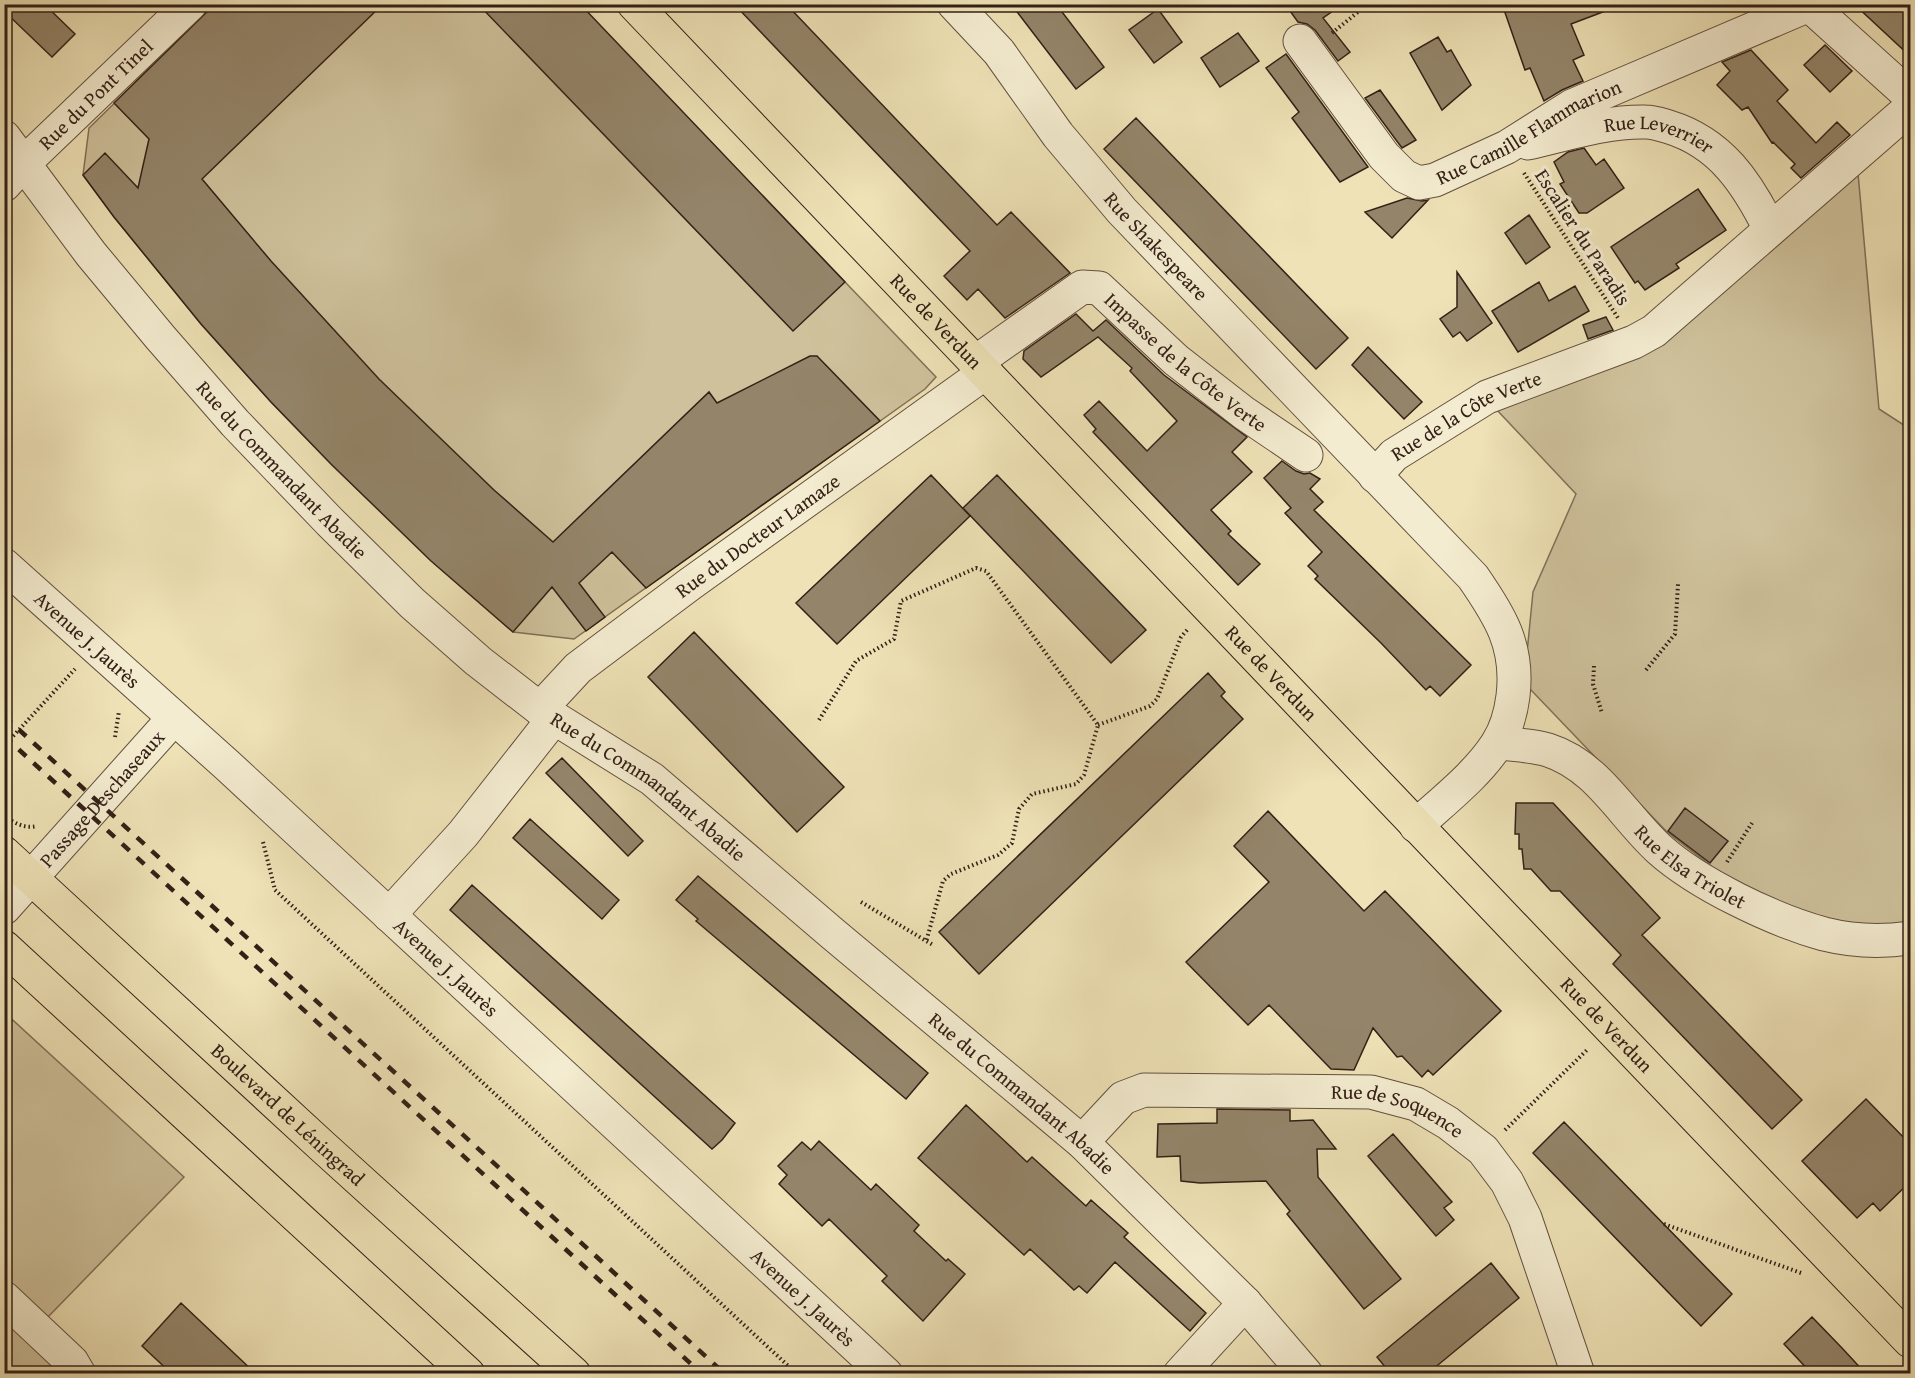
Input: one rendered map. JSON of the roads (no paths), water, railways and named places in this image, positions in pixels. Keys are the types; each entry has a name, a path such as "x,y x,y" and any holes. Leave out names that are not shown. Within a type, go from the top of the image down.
{"main road":[{"name":"Rue de Verdun","path":"634,4 1416,826 1911,1341"},
{"name":"Boulevard de Léningrad","path":"4,853 574,1374"},
{"path":"4,947 468,1374"}],"street":[{"name":"Rue du Pont Tinel","path":"14,175 190,4"},
{"name":"Rue Shakespeare","path":"954,4 999,52 1058,135 1122,212 1375,476"},
{"path":"1809,5 1911,96"},
{"name":"Rue Camille Flammarion","path":"1304,47 1384,156 1404,176 1419,183 1435,180 1507,147 1572,106 1809,5"},
{"name":"Rue de la Côte Verte","path":"1416,826 1480,766 1498,743 1511,708 1515,674 1508,638 1495,608 1473,577 1375,476 1394,455 1487,397 1634,342 1654,331 1911,108"},
{"name":"Rue Leverrier","path":"1507,147 1614,124 1649,122 1678,130 1703,144 1729,163 1755,198 1770,229"},
{"name":"Rue du Commandant Abadie","path":"4,137 14,175 99,264 243,431 412,603 478,661 547,714 652,779 1082,1142 1245,1303 1306,1374"},
{"name":"Impasse de la Côte Verte","path":"981,367 1082,287 1099,288 1176,360 1244,413 1306,455"},
{"name":"Rue du Docteur Lamaze","path":"390,915 463,834 578,668 981,367"},
{"name":"Avenue J. Jaurès","path":"4,565 390,915 886,1374"},
{"name":"Passage Deschaseaux","path":"4,908 174,718"},
{"name":"Rue Elsa Triolet","path":"1498,743 1546,749 1568,759 1595,778 1658,848 1687,871 1759,910 1823,934 1888,941 1911,938"},
{"name":"Rue de Soquence","path":"1082,1142 1123,1098 1144,1090 1371,1092 1416,1104 1448,1123 1483,1150 1507,1182 1525,1218 1578,1374"},
{"path":"4,1298 72,1362 79,1374"},
{"path":"1180,1374 1245,1303"}],"railway":[{"path":"4,716 725,1374"},
{"path":"4,736 702,1374"}]}
